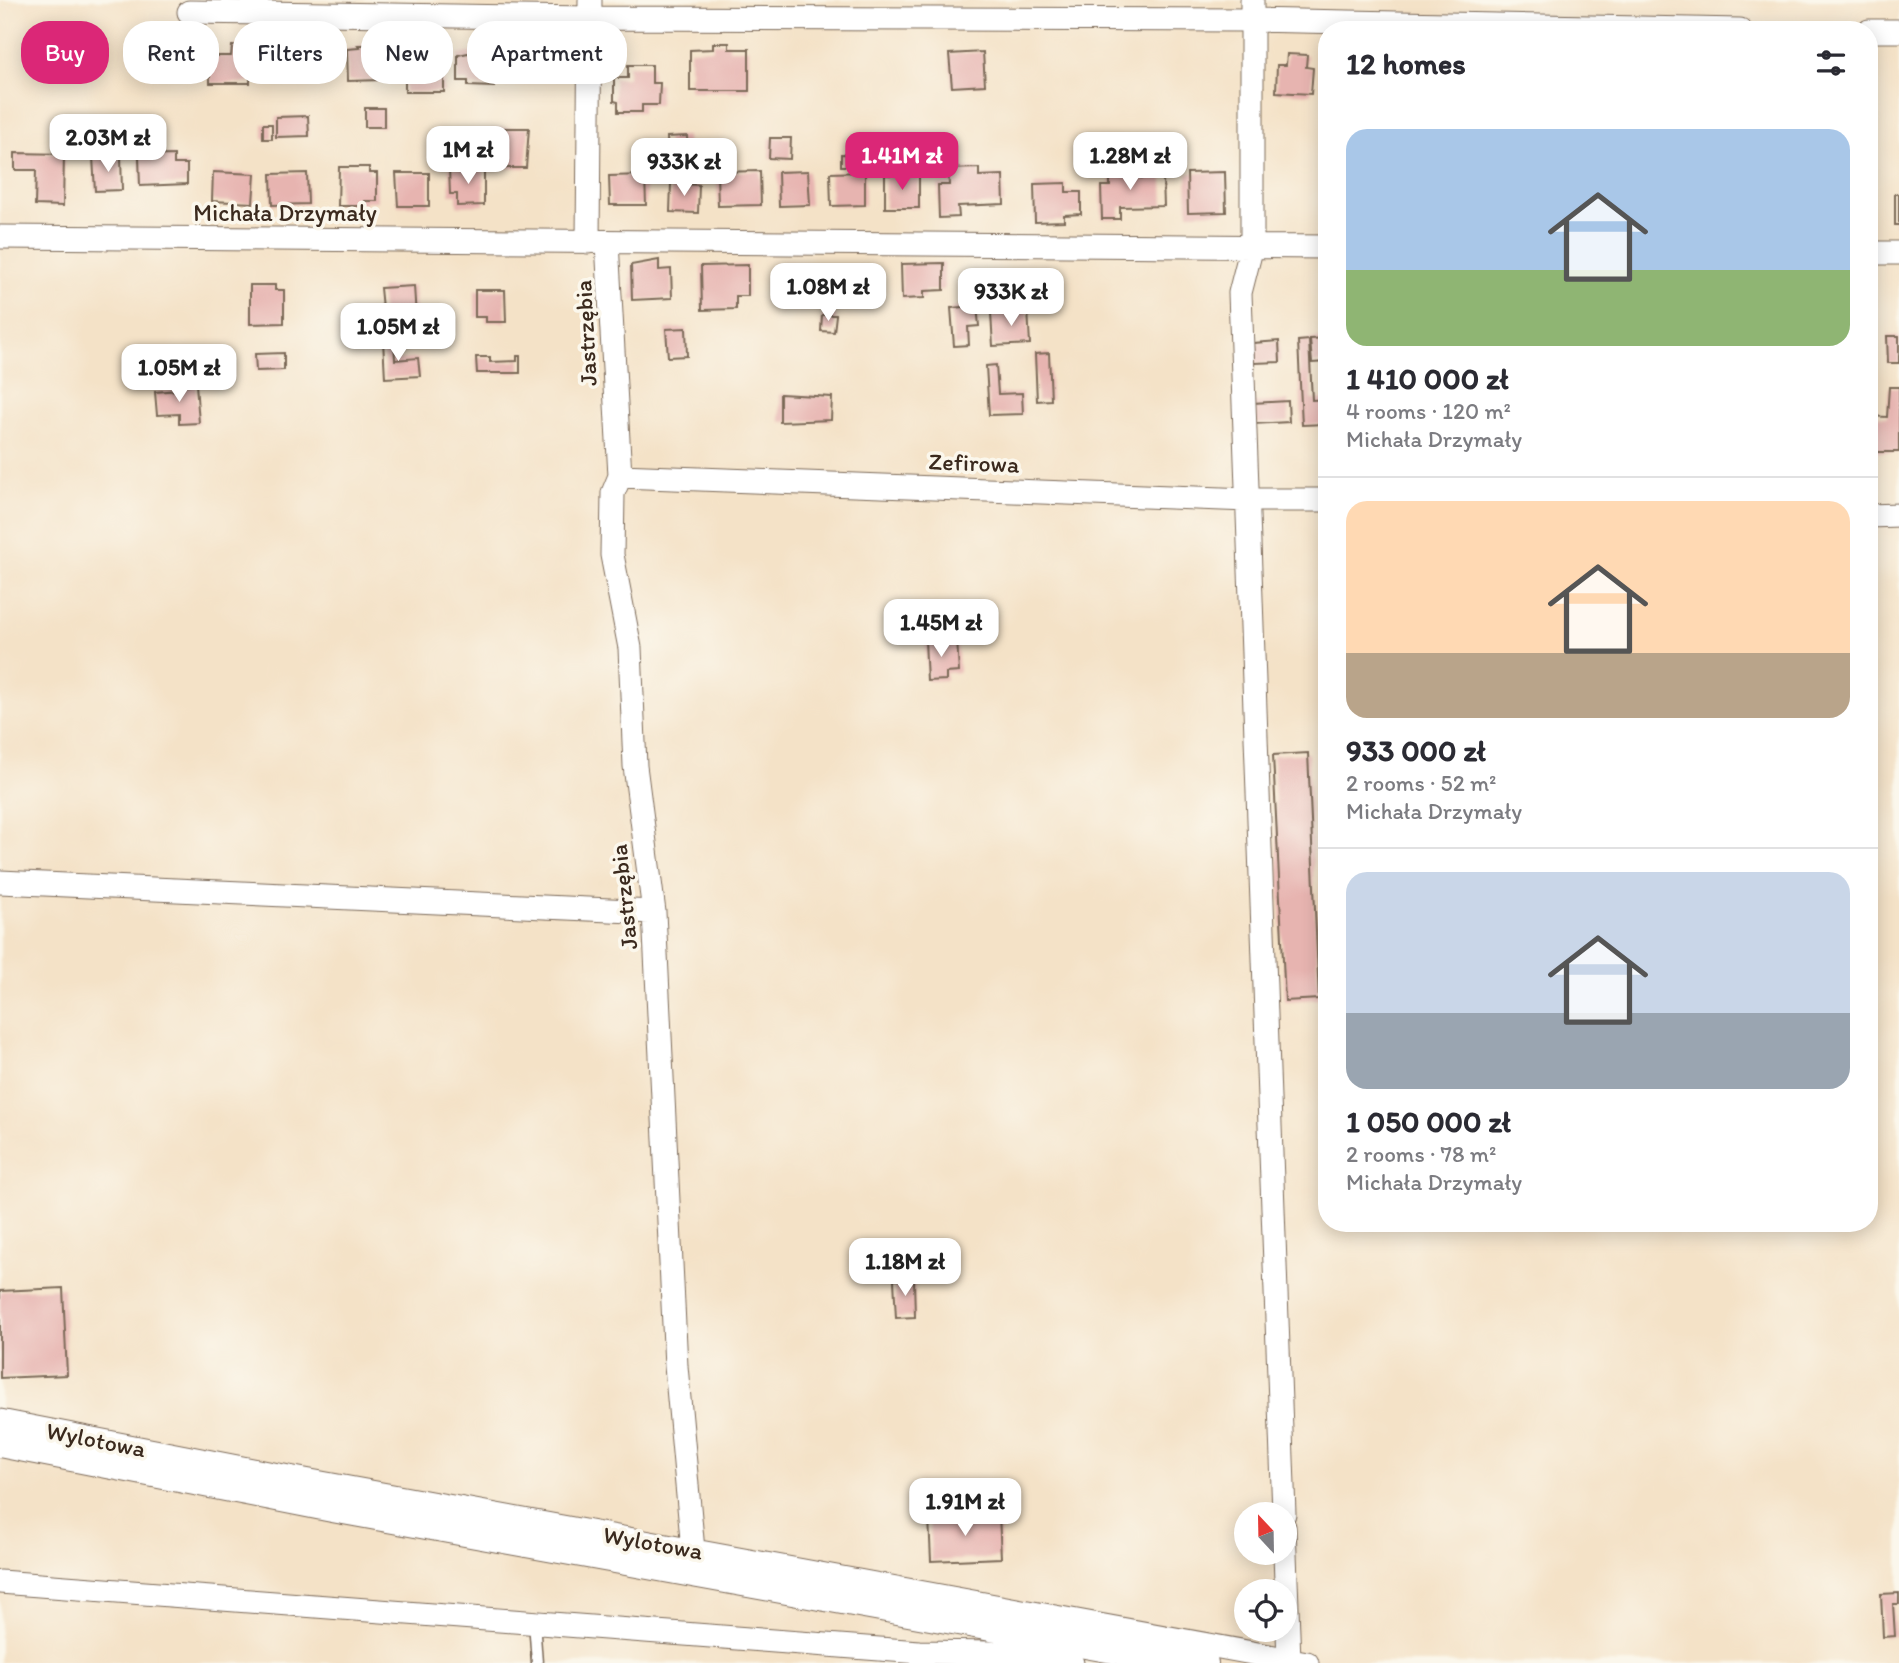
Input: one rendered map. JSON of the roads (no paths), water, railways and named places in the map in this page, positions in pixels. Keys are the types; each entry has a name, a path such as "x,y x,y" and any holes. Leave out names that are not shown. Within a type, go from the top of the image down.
{"street":[{"path":"189,12 590,9 1252,10 1520,21"},
{"name":"Jastrzębia","path":"590,9 597,242 620,476 612,493 612,555 630,649 635,766 653,912 676,1366 693,1550"},
{"path":"1252,10 1252,246 1240,293 1284,1502"},
{"path":"1878,31 1899,31"},
{"name":"Michała Drzymały","path":"0,237 1318,247"},
{"path":"1878,253 1899,253"},
{"name":"Zefirowa","path":"620,476 1248,500 1318,500"},
{"path":"1878,516 1899,515"},
{"path":"0,882 653,912"},
{"name":"Wylotowa","path":"0,1421 294,1478 1298,1661"},
{"name":"Wylotowa","path":"0,1441 333,1506 1202,1663"},
{"path":"1288,1565 1298,1661"},
{"path":"0,1582 919,1652 994,1653 1072,1663"}],"lane":[{"path":"534,1621 537,1663"}]}
